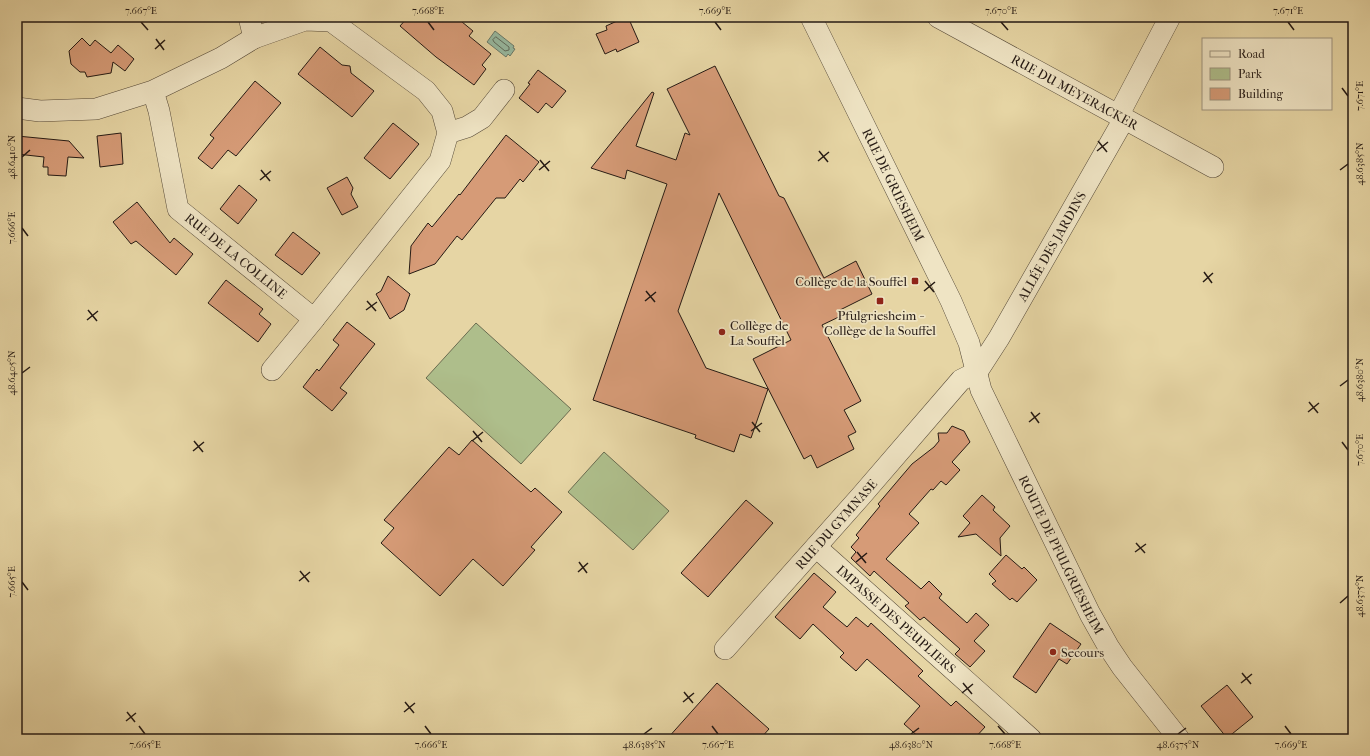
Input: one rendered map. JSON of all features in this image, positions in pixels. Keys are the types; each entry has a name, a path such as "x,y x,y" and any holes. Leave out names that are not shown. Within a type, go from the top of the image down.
{"street":[{"path":"249,17 254,38"},
{"name":"RUE DE GRIESHEIM","path":"811,17 951,301 975,363"},
{"name":"RUE DU MEYERACKER","path":"938,17 1213,167"},
{"name":"ALLÉE DES JARDINS","path":"975,363 999,338 1121,117 1170,17"},
{"path":"17,108 40,111 96,109 153,91 221,58 254,38 305,20 331,21 426,91 442,111 448,133 440,161 272,370"},
{"path":"448,133 467,127 482,118 504,90"},
{"name":"RUE DE LA COLLINE","path":"153,91 159,111 178,210 314,319"},
{"name":"RUE DU GYMNASE","path":"725,649 816,547 975,363"},
{"name":"ROUTE DE PFULGRIESHEIM","path":"975,363 981,390 1090,614 1122,667 1179,739"},
{"name":"IMPASSE DES PEUPLIERS","path":"816,547 1031,739"}],"green space":[{"path":"476,323 571,409 521,464 426,378"},
{"path":"604,452 669,511 633,550 568,492"}],"water":[{"path":"495,31 514,46 513,48 515,49 510,56 508,54 506,57 487,42"}],"building":[{"path":"408,17 456,17 473,31 469,36 491,54 482,65 486,69 474,85 436,57 400,26"},
{"path":"628,17 639,42 617,52 616,49 605,54 596,34 607,30 606,26"},
{"path":"82,38 90,46 95,40 111,53 118,45 134,59 125,71 113,62 111,73 87,77 85,72 80,72 71,64 69,51"},
{"path":"320,47 342,65 350,66 351,73 374,91 352,117 298,74"},
{"path":"715,66 779,196 784,198 824,278 856,261 872,294 840,310 843,315 822,325 861,401 844,410 856,432 848,436 854,449 817,468 811,455 804,459 753,359 791,340 719,193 678,311 706,368 768,389 751,438 740,434 734,452 695,438 696,435 593,400 667,184 627,170 625,179 591,168 652,92 654,93 636,146 676,160 685,133 690,135 667,89"},
{"path":"538,70 566,91 552,108 546,103 538,113 519,98 530,84 528,83"},
{"path":"255,81 281,103 236,156 228,150 212,169 198,158 214,138 210,135"},
{"path":"393,123 419,144 390,179 364,158"},
{"path":"121,133 123,164 100,167 97,136"},
{"path":"506,135 539,162 523,182 520,179 505,198 496,198 462,240 457,236 435,264 409,274 411,246 428,223 432,227 459,194 460,195"},
{"path":"17,136 69,141 84,158 68,157 66,176 48,175 48,167 43,167 44,157 17,154"},
{"path":"347,177 353,188 351,194 358,207 342,215 327,188"},
{"path":"239,185 257,200 238,224 220,209"},
{"path":"137,202 170,243 174,238 193,254 176,275 136,241 131,244 113,222"},
{"path":"293,232 320,253 302,275 275,255"},
{"path":"388,276 410,294 404,310 390,319 376,294 381,291"},
{"path":"226,280 263,309 259,314 271,324 258,342 208,303"},
{"path":"347,322 375,344 340,388 347,393 332,411 303,387 317,369 319,371 339,345 333,340"},
{"path":"952,426 964,431 970,442 952,462 960,470 946,485 941,481 933,490 931,489 909,514 919,523 886,559 921,589 929,581 942,594 939,598 967,623 976,613 989,625 974,641 985,651 970,667 955,654 960,649 924,617 920,620 905,606 909,603 874,571 870,576 851,558 856,552 851,547 859,538 856,535 880,506 878,504 912,464 934,447 939,441 938,433 947,433"},
{"path":"472,440 531,492 535,488 562,512 531,547 535,550 503,586 473,559 440,596 381,543 394,528 384,520 449,447 459,455"},
{"path":"982,495 995,507 993,510 1010,526 1000,538 1001,556 976,534 958,537 970,523 963,516"},
{"path":"746,500 773,523 708,597 681,573"},
{"path":"1006,555 1022,569 1024,567 1037,580 1017,602 1012,598 1010,600 992,584 996,581 989,574"},
{"path":"814,573 836,592 823,607 847,627 856,617 868,627 871,623 923,671 918,676 951,706 956,701 985,727 974,739 921,739 904,724 920,706 867,659 856,671 840,657 844,653 813,624 800,639 775,617"},
{"name":"Secours","path":"1050,623 1081,644 1067,664 1059,659 1036,693 1013,677"},
{"path":"717,683 769,729 760,739 667,739"},
{"path":"1227,685 1253,717 1227,738 1201,706"}],"place":[{"name":"Collège de la Souffel","path":"915,281"},
{"name":"Pfulgriesheim - Collège de la Souffel","path":"880,301"},
{"name":"Collège de La Souffel","path":"722,332"},
{"name":"Secours","path":"1053,652"}]}
